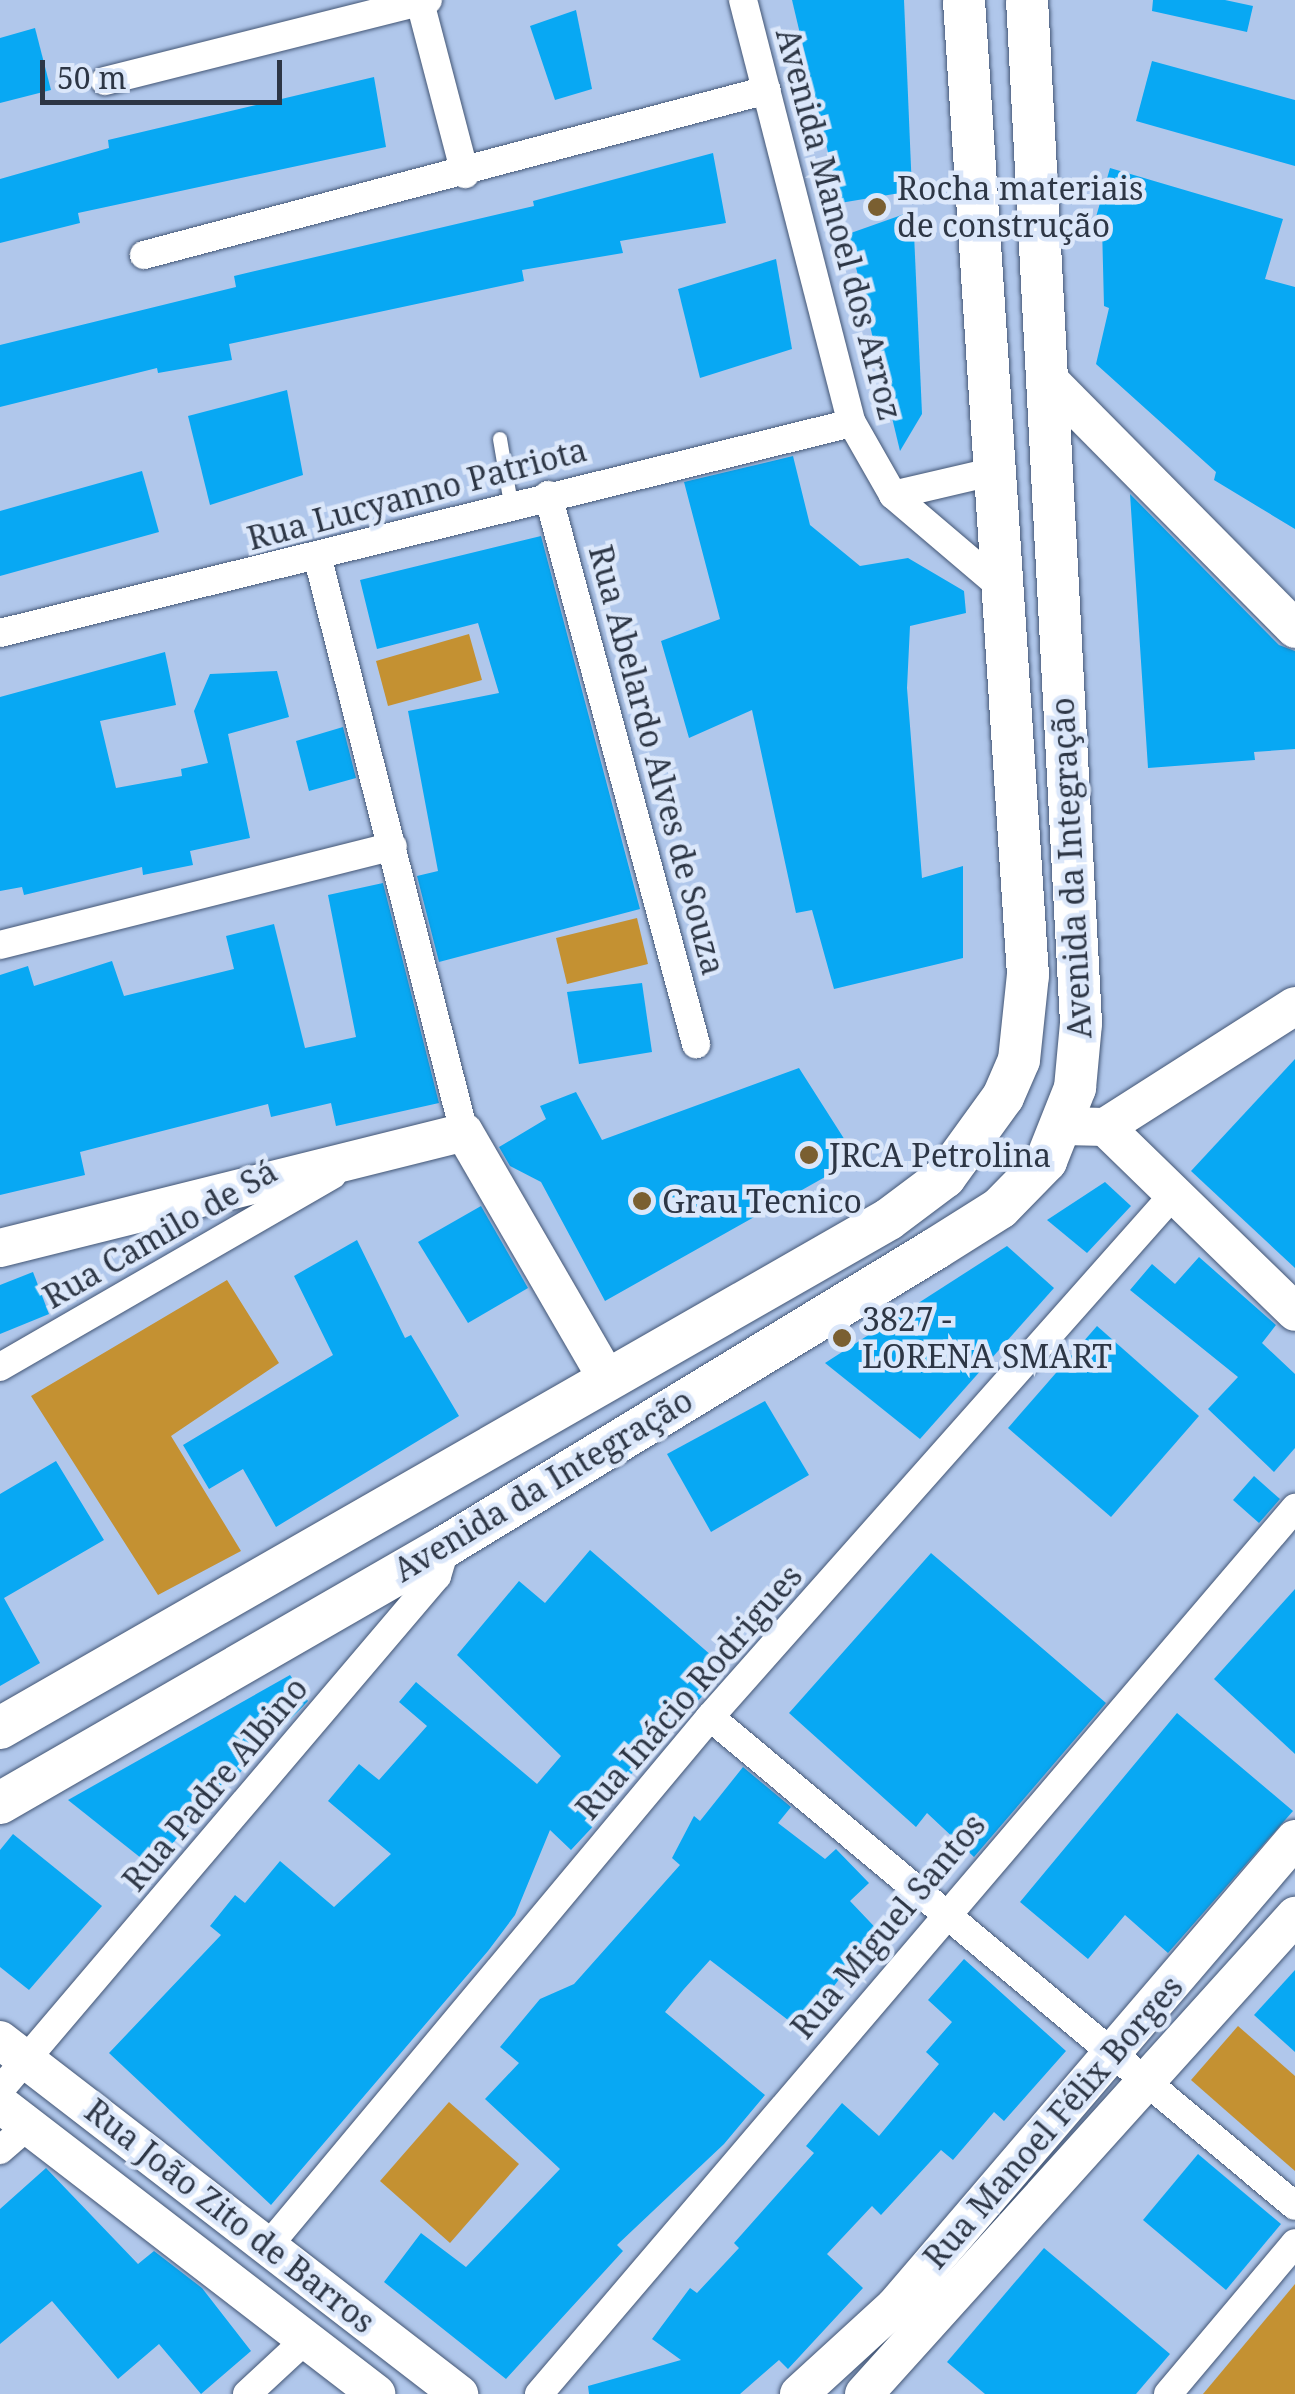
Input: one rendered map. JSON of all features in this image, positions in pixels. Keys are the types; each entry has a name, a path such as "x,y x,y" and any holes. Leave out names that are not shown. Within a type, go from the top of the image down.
{"main road":[{"name":"Avenida da Integração","path":"0,1728 255,1577 608,1380 923,1195 979,1139 1004,1097 1019,1060 1028,974 964,0"},
{"name":"Avenida da Integração","path":"0,1803 446,1546 1000,1208 1085,1127 1029,20"},
{"path":"965,45 1006,52 1029,20"},
{"path":"973,142 997,124 1035,136"},
{"path":"343,1527 336,1554 370,1588"},
{"path":"255,1577 282,1596 289,1635"}],"street":[{"name":"Avenida Manoel dos Arroz","path":"743,0 852,423 893,494 1002,587"},
{"path":"106,80 424,1 464,174"},
{"path":"144,255 464,174 767,90"},
{"path":"1046,378 1295,629"},
{"name":"Rua Lucyanno Patriota","path":"0,634 318,559 511,504 852,423"},
{"path":"893,494 996,470"},
{"name":"Rua Abelardo Alves de Souza","path":"548,495 696,1044"},
{"path":"318,559 464,1132 608,1380"},
{"path":"0,945 393,846"},
{"path":"1295,1006 1085,1127 1172,1195 1295,1312"},
{"path":"0,1248 464,1132"},
{"name":"Rua Camilo de Sá","path":"0,1367 356,1160"},
{"name":"Rua Inácio Rodrigues","path":"269,2245 710,1716 1172,1195"},
{"name":"Rua Miguel Santos","path":"539,2394 942,1915 1295,1508"},
{"name":"Rua Padre Albino","path":"0,2090 13,2050 437,1576 446,1546"},
{"path":"710,1716 942,1915 1295,2206"},
{"name":"Rua Manoel Félix Borges","path":"799,2394 895,2306 1295,1839"},
{"name":"Rua Manoel Félix Borges","path":"864,2394 1295,1916"},
{"name":"Rua João Zito de Barros","path":"13,2050 458,2394"},
{"path":"0,2150 14,2114"},
{"name":"Rua João Zito de Barros","path":"14,2114 376,2394"},
{"path":"1168,2394 1295,2244"},
{"path":"247,2394 304,2341"}],"lane":[{"path":"500,440 511,504"}],"shaded area":[{"path":"469,634 482,680 388,706 376,661"},
{"path":"637,918 648,964 567,984 556,938"},
{"path":"227,1280 279,1363 171,1436 241,1551 158,1595 31,1396"},
{"path":"1238,2026 1295,2076 1295,2171 1191,2080"},
{"path":"449,2102 519,2164 450,2243 380,2181"},
{"path":"1295,2284 1295,2394 1203,2394"}],"building":[{"name":"Rocha materiais de construção","path":"792,0 904,0 912,191 840,203"},
{"path":"1153,0 1225,0 1253,6 1247,32 1152,11"},
{"path":"576,10 592,89 555,100 530,26"},
{"path":"35,28 51,90 0,103 0,38"},
{"path":"1152,61 1295,100 1295,166 1136,121"},
{"path":"374,77 386,147 78,213 80,223 0,243 0,179 109,148 108,140"},
{"path":"713,153 726,223 620,241 623,253 522,270 524,281 229,344 232,360 158,373 157,368 0,407 0,345 236,287 234,276 534,206 533,201"},
{"path":"1110,168 1283,219 1265,279 1295,287 1295,529 1214,480 1216,472 1096,364 1109,308 1104,306 1102,226 1094,224"},
{"path":"913,211 922,414 900,451 848,234"},
{"path":"776,259 792,349 700,378 678,289"},
{"path":"287,390 303,475 210,505 188,416"},
{"path":"793,456 810,525 860,566 908,558 964,591 966,613 910,626 907,688 922,878 963,866 963,958 834,989 812,910 796,913 752,710 689,738 661,641 720,619 684,482"},
{"path":"142,471 159,532 0,576 0,511"},
{"path":"1130,494 1279,645 1295,651 1295,749 1254,752 1255,760 1148,768"},
{"path":"541,536 640,909 439,962 417,876 438,871 408,711 499,693 478,623 377,649 360,580"},
{"path":"165,652 176,705 100,721 116,788 182,776 181,769 208,763 194,711 210,674 277,671 289,717 228,734 250,838 190,851 193,865 143,875 142,867 24,895 22,887 0,891 0,697"},
{"path":"343,727 356,778 309,791 296,741"},
{"path":"383,883 439,1103 336,1126 331,1103 271,1117 268,1104 80,1152 85,1175 0,1195 0,975 28,966 34,986 112,961 124,996 234,969 226,936 274,924 305,1048 356,1037 328,895"},
{"path":"642,983 652,1052 579,1064 567,992"},
{"path":"1295,1059 1295,1268 1191,1171"},
{"name":"Grau Tecnico","path":"799,1068 857,1159 605,1301 541,1182 510,1166 499,1147 546,1119 540,1106 576,1092 602,1140"},
{"path":"1105,1182 1131,1206 1087,1253 1047,1220"},
{"path":"481,1206 528,1288 468,1323 418,1242"},
{"path":"357,1240 405,1338 411,1335 459,1416 276,1527 243,1469 209,1489 183,1445 333,1355 294,1276"},
{"path":"1007,1246 1054,1288 920,1439 825,1363"},
{"path":"1199,1257 1276,1325 1262,1343 1295,1374 1295,1448 1274,1472 1208,1409 1238,1377 1130,1290 1152,1264 1175,1284"},
{"path":"33,1272 49,1314 0,1334 0,1285"},
{"path":"1097,1326 1199,1416 1111,1517 1008,1428"},
{"path":"765,1401 809,1475 711,1532 667,1454"},
{"path":"56,1461 104,1540 4,1598 40,1663 0,1686 0,1494"},
{"path":"1254,1476 1280,1499 1259,1523 1233,1500"},
{"path":"590,1550 727,1669 594,1815 599,1820 571,1850 550,1830 515,1915 271,2205 109,2053 221,1935 210,1926 235,1895 245,1903 280,1861 334,1907 391,1854 328,1801 359,1764 379,1780 427,1726 399,1702 416,1682 537,1784 561,1756 457,1655 519,1581 545,1603"},
{"path":"931,1553 1106,1703 974,1857 927,1813 916,1827 789,1713"},
{"path":"1295,1589 1295,1754 1214,1679"},
{"path":"290,1675 308,1701 151,1866 68,1800"},
{"path":"1177,1713 1293,1811 1168,1953 1125,1915 1088,1959 1020,1902"},
{"path":"743,1767 791,1807 778,1823 825,1859 836,1849 869,1883 850,1901 888,1941 863,1965 855,1958 801,2030 710,1960 684,1989 665,2012 765,2095 724,2144 617,2245 623,2251 506,2379 384,2282 421,2233 466,2267 560,2169 485,2099 519,2063 500,2047 540,1999 574,1984 680,1865 672,1858 694,1816 700,1821"},
{"path":"13,1834 102,1906 29,1990 0,1967 0,1850"},
{"path":"964,1959 1066,2051 1004,2121 994,2112 953,2160 941,2150 881,2215 872,2206 827,2254 863,2288 788,2369 779,2360 740,2394 589,2394 588,2386 681,2360 652,2339 690,2288 697,2293 739,2248 734,2243 814,2153 806,2146 842,2103 879,2136 939,2064 926,2052 952,2022 928,2000"},
{"path":"1295,1970 1295,2052 1254,2015"},
{"path":"1198,2154 1281,2224 1226,2290 1143,2220"},
{"path":"46,2168 138,2264 154,2251 202,2288 251,2351 201,2394 159,2344 118,2379 52,2301 0,2344 0,2209"},
{"path":"1044,2248 1170,2354 1136,2394 985,2394 947,2362"}],"place":[{"name":"Rocha materiais de construção","path":"877,207"},
{"name":"JRCA Petrolina","path":"809,1155"},
{"name":"Grau Tecnico","path":"642,1201"},
{"name":"3827 - LORENA SMART","path":"842,1338"}]}
